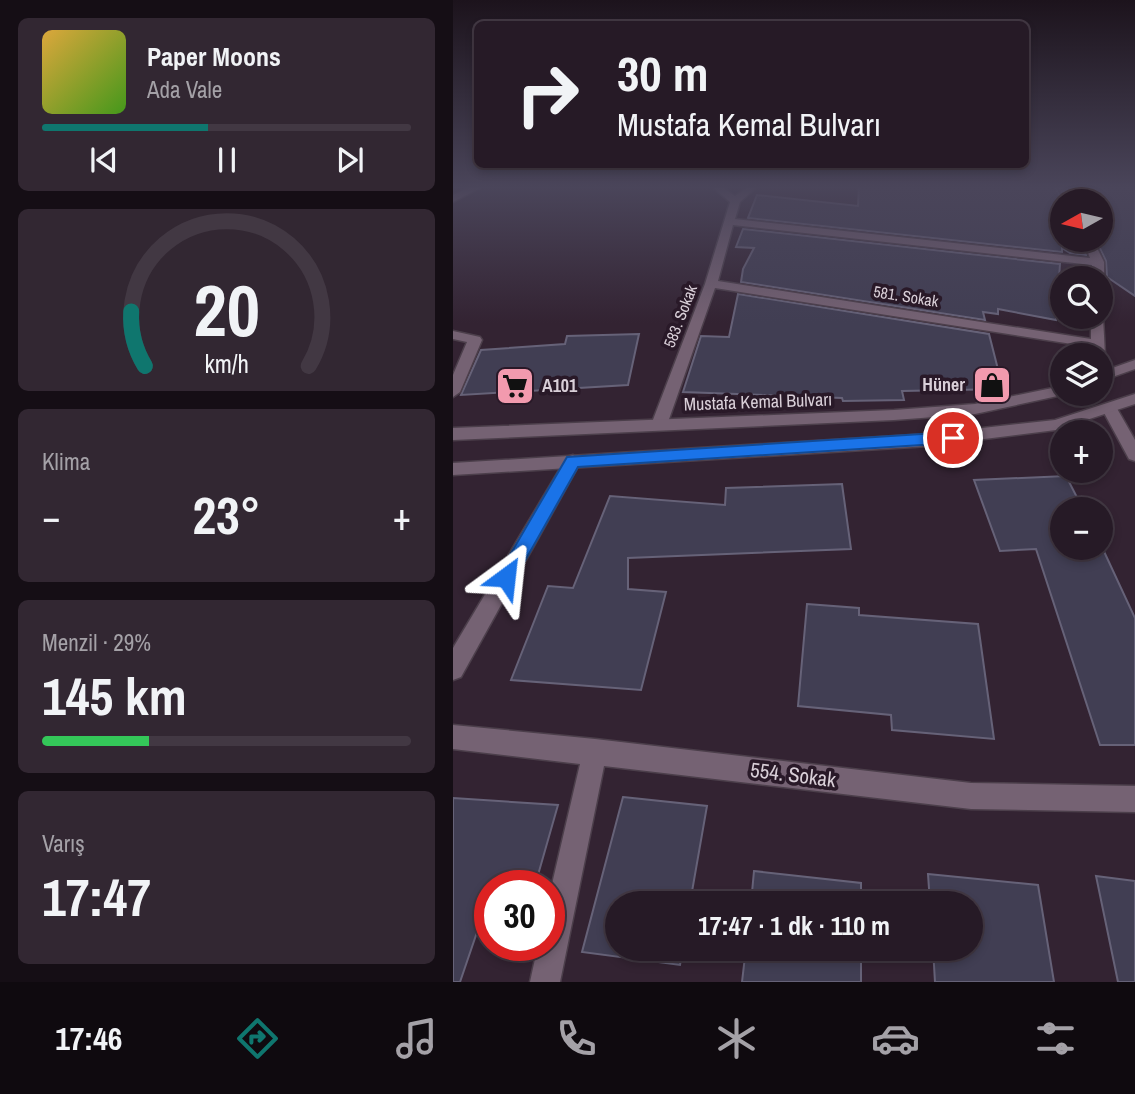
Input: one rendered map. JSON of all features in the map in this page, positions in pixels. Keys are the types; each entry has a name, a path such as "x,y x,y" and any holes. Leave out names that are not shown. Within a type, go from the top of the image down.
{"street":[{"name":"583. Sokak","path":"659,425 711,284 727,232"},
{"path":"820,232 1098,262"},
{"path":"1093,252 1098,266"},
{"name":"581. Sokak","path":"711,284 1062,343"},
{"path":"453,335 475,340 453,392"},
{"path":"1113,372 1135,364"},
{"name":"Mustafa Kemal Bulvarı","path":"453,434 976,410 1050,394"},
{"path":"453,468 929,440 1056,425 1135,400"},
{"path":"1110,409 1135,455"},
{"path":"453,669 573,461"},
{"name":"554. Sokak","path":"453,737 595,751 971,796 1135,799"},
{"path":"545,982 595,751"}],"building":[{"path":"742,232 769,232 1060,264 1050,266 1050,319 998,309 998,314 983,312 985,320 741,282 743,269 754,248 736,247"},
{"path":"876,232 1050,232 1050,251"},
{"path":"1113,232 1135,232 1135,296 1113,281 1113,266 1106,266 1102,252 1113,252"},
{"path":"1085,252 1086,255 1070,253"},
{"path":"738,294 989,334 1003,389 902,391 904,400 843,401 842,398 683,392 701,336 729,337"},
{"path":"639,334 628,385 461,395 481,350 565,344 567,336"},
{"path":"1050,477 1050,483 1070,483 1077,497 1050,497 1050,560 1108,560 1135,618 1135,745 1100,745 1036,549 1000,551 974,480"},
{"path":"842,484 851,549 628,558 628,589 666,592 641,690 511,680 548,586 573,588 610,496 725,505 726,488"},
{"path":"807,604 859,608 859,615 978,624 994,739 892,730 891,715 798,706"},
{"path":"623,797 707,806 692,891 605,891 605,955 582,952"},
{"path":"453,798 558,805 539,870 474,870 474,941 460,982 453,982"},
{"path":"754,871 861,883 861,891 752,891"},
{"path":"928,874 1038,885 1054,982 935,982 934,961 983,961 983,891 929,891"},
{"path":"1096,876 1135,881 1135,982 1118,982"},
{"path":"650,961 681,961 680,965"},
{"path":"744,961 861,961 861,982 742,982"}],"place":[{"name":"Hüner","path":"992,385"},
{"name":"A101","path":"515,386"}],"route":[{"path":"506,577 573,461 953,438"}]}
